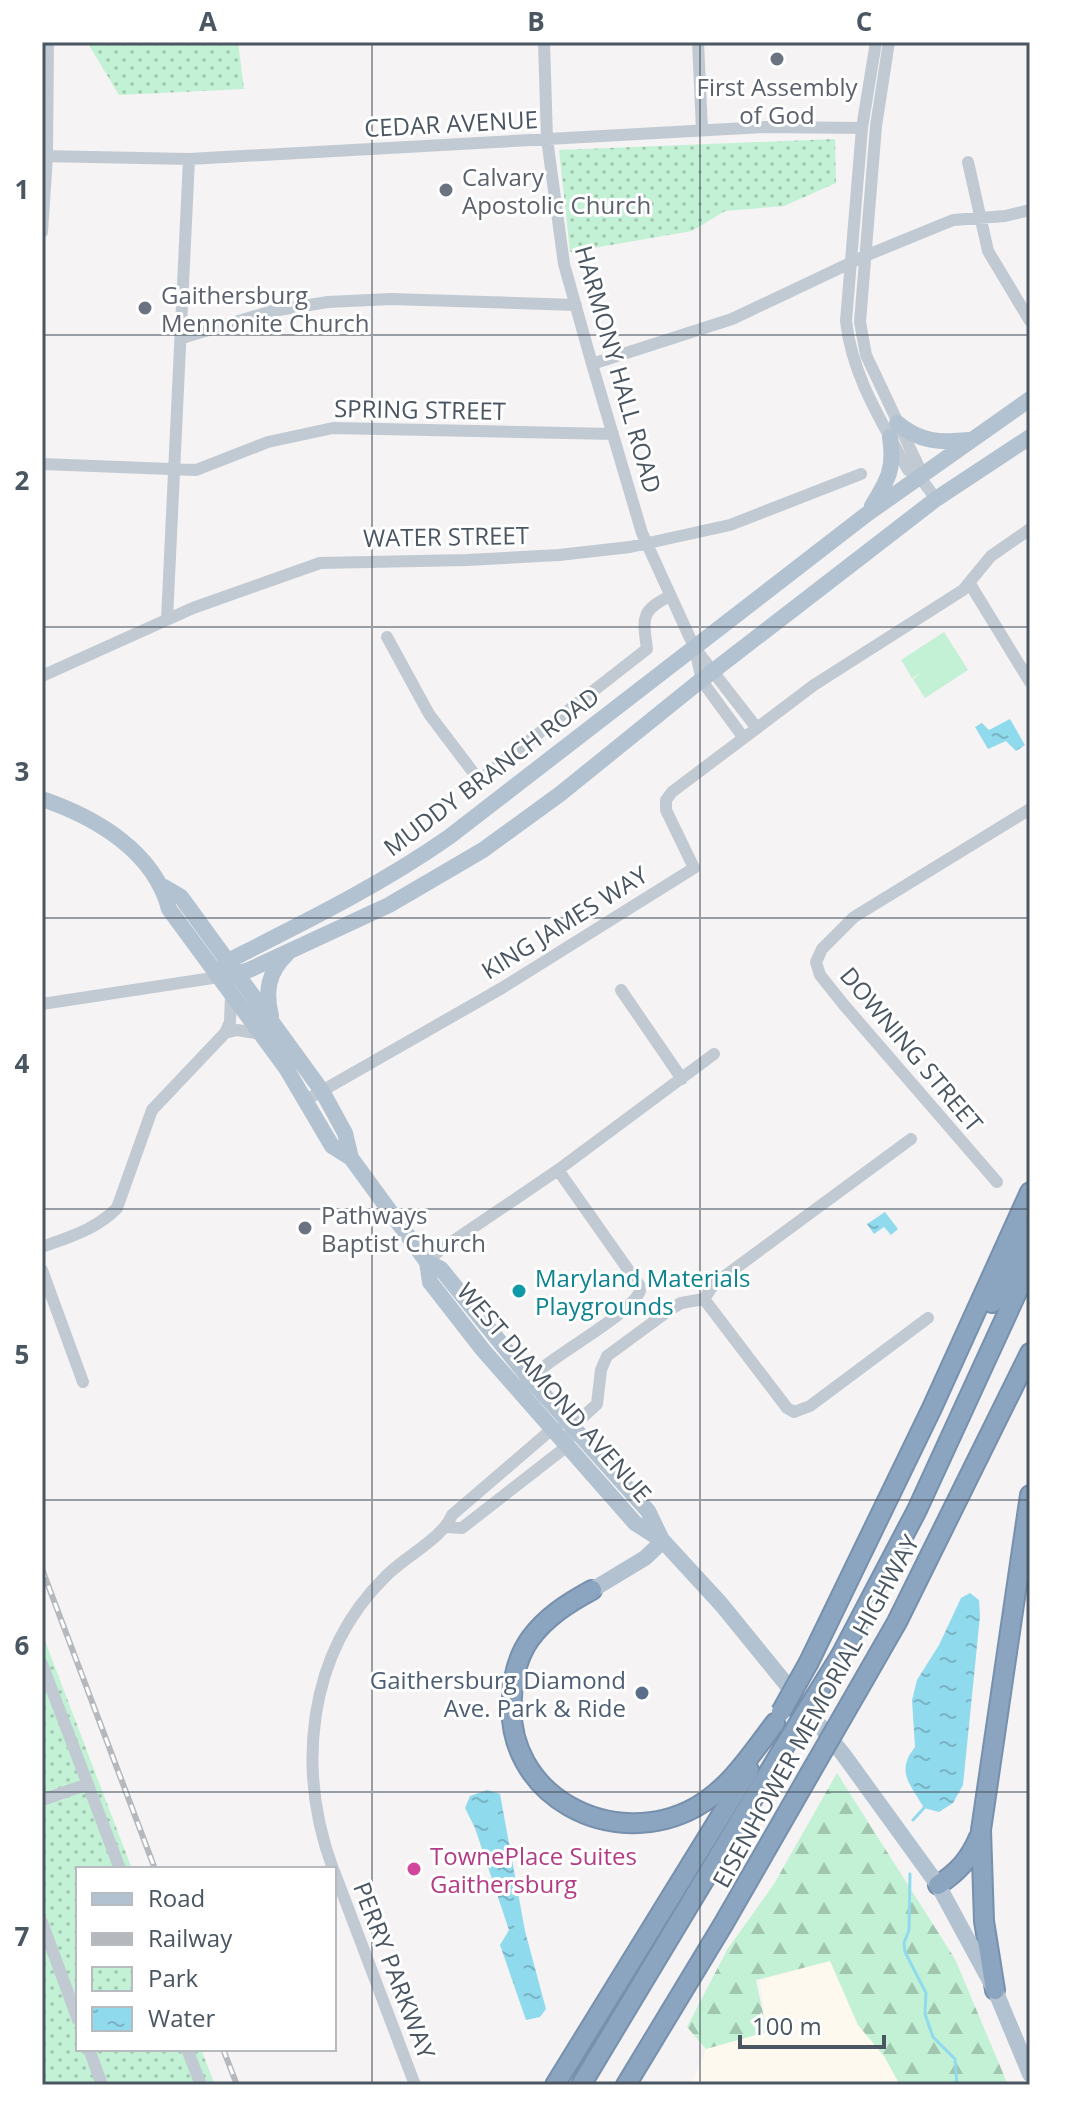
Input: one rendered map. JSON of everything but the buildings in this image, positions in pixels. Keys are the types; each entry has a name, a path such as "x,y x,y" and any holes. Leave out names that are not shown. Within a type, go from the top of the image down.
{"highway":[{"path":"555,2085 725,1812 809,1662 1030,1192"},
{"path":"879,1517 1030,1231"},
{"path":"581,2085 841,1655 917,1510 1030,1264"},
{"name":"EISENHOWER MEMORIAL HIGHWAY","path":"626,2085 897,1622 1030,1353"},
{"path":"995,1990 984,1921 981,1830 1030,1495"},
{"path":"592,1590 563,1607 544,1623 528,1642 513,1682 511,1722 514,1736 532,1773 554,1797 583,1814 618,1824 668,1818 696,1807 737,1774 778,1717"},
{"path":"938,1885 956,1873 972,1855 981,1830"}],"main road":[{"name":"MUDDY BRANCH ROAD","path":"228,961 414,862 867,514 1030,399"},
{"path":"867,514 888,479 893,456 893,430 937,443 970,440"},
{"name":"MUDDY BRANCH ROAD","path":"219,977 239,975 389,905 483,850 560,794 936,499 1030,437"},
{"name":"WEST DIAMOND AVENUE","path":"42,799 82,815 110,832 139,857 164,887 181,897 239,975 332,1146 351,1158 427,1262 441,1269 529,1378 648,1511 663,1541"},
{"name":"WEST DIAMOND AVENUE","path":"164,887 169,909 231,995 267,1028 322,1091 345,1133 351,1158"},
{"path":"267,1028 268,983 280,960 290,951"},
{"path":"219,977 228,961"},
{"name":"WEST DIAMOND AVENUE","path":"427,1262 430,1282 517,1391 635,1523 663,1541 721,1604 843,1754 938,1885 995,1990 1030,2074"},
{"path":"592,1590 645,1558 663,1541"}],"street":[{"path":"42,232 48,42"},
{"name":"HARMONY HALL ROAD","path":"544,42 547,139 564,264 647,544 695,649"},
{"path":"698,42 702,130"},
{"path":"876,42 862,128 846,321 860,378 893,430"},
{"path":"889,42 876,126 860,322 866,355 908,470 919,476 936,499"},
{"name":"CEDAR AVENUE","path":"44,156 189,159 702,130 807,126 862,128"},
{"path":"167,619 189,159"},
{"path":"968,162 988,251 1030,321"},
{"path":"592,364 732,319 865,256 953,220 1014,215 1030,210"},
{"path":"182,338 272,311 328,302 391,299 576,305"},
{"name":"SPRING STREET","path":"42,464 196,470 268,442 333,428 613,434"},
{"name":"WATER STREET","path":"42,676 167,619 290,571 320,563 540,556 647,544 730,525 861,474"},
{"name":"KING JAMES WAY","path":"306,1100 502,988 694,868 666,810 666,800 672,792 756,727 856,657 970,584 991,556 1030,529"},
{"path":"970,584 1030,682"},
{"path":"387,637 429,714 479,780 647,649 646,611 670,596"},
{"path":"695,649 743,737"},
{"path":"708,677 756,727"},
{"name":"DOWNING STREET","path":"997,1182 844,1005 820,975 816,962 822,949 864,910 1030,809"},
{"path":"42,1004 219,977"},
{"path":"621,990 682,1079"},
{"path":"42,1247 107,1219 117,1208 152,1110 225,1033 230,1022 231,995"},
{"path":"225,1033 267,1028"},
{"path":"427,1262 714,1054"},
{"name":"WEST DIAMOND AVENUE","path":"573,1426 597,1404 601,1370 611,1352 681,1303 704,1299 714,1284 911,1139"},
{"path":"517,1391 559,1354 628,1307 637,1297 639,1285 558,1170"},
{"path":"42,1270 83,1382"},
{"path":"704,1299 787,1408 794,1412 810,1406 928,1318"},
{"path":"551,1430 573,1426 566,1447"},
{"name":"PERRY PARKWAY","path":"333,1867 317,1819 313,1794 312,1735 323,1679 342,1634 354,1612 398,1563 447,1527 452,1515 551,1430"},
{"name":"PERRY PARKWAY","path":"447,1527 462,1528 566,1447"},
{"path":"42,1664 119,1867"},
{"path":"42,1800 88,1784"},
{"name":"PERRY PARKWAY","path":"336,1875 415,2085"},
{"path":"42,1922 76,2015"},
{"path":"90,2051 102,2085"},
{"path":"188,2051 201,2085"}],"shaded area":[{"path":"830,1961 858,2025 884,2056 900,2085 691,2085 706,2049 766,2032 760,1980"}],"green space":[{"path":"87,42 238,42 244,89 119,95"},
{"path":"835,139 836,183 784,206 725,211 692,231 570,252 559,150"},
{"path":"944,632 968,670 925,698 913,679 921,673 912,678 901,660"},
{"path":"42,1633 131,1867 76,1867 76,2051 202,2051 215,2085 42,2085"},
{"path":"837,1773 955,1959 1008,2085 900,2085 884,2056 858,2025 830,1961 756,1980 767,2032 706,2049 687,2027 727,1950 774,1884"}],"water":[{"path":"1010,719 1025,745 1016,751 1006,741 988,749 975,727 982,723 989,730"},
{"path":"885,1212 898,1229 891,1235 884,1227 874,1234 867,1224"},
{"path":"970,1593 979,1600 980,1616 963,1785 953,1803 939,1812 924,1808 907,1778 906,1764 915,1747 912,1700 917,1680 939,1645 961,1598"},
{"path":"487,1790 500,1794 525,1931 546,2009 540,2017 526,2020 500,1945 509,1930 475,1828 465,1808 470,1796"}],"waterway":[{"path":"913,1820 924,1808"},
{"path":"910,1874 909,1930 904,1943 905,1952 926,1993 925,2014 933,2037 955,2059 957,2085"}],"railway":[{"path":"42,1569 154,1867"},
{"path":"224,2051 237,2085"}],"place":[{"name":"First Assembly of God","path":"777,59"},
{"name":"Calvary Apostolic Church","path":"446,190"},
{"name":"Gaithersburg Mennonite Church","path":"145,308"},
{"name":"Pathways Baptist Church","path":"305,1228"},
{"name":"Maryland Materials Playgrounds","path":"519,1291"},
{"name":"Gaithersburg Diamond Ave. Park & Ride","path":"642,1693"},
{"name":"TownePlace Suites Gaithersburg","path":"414,1869"}]}
